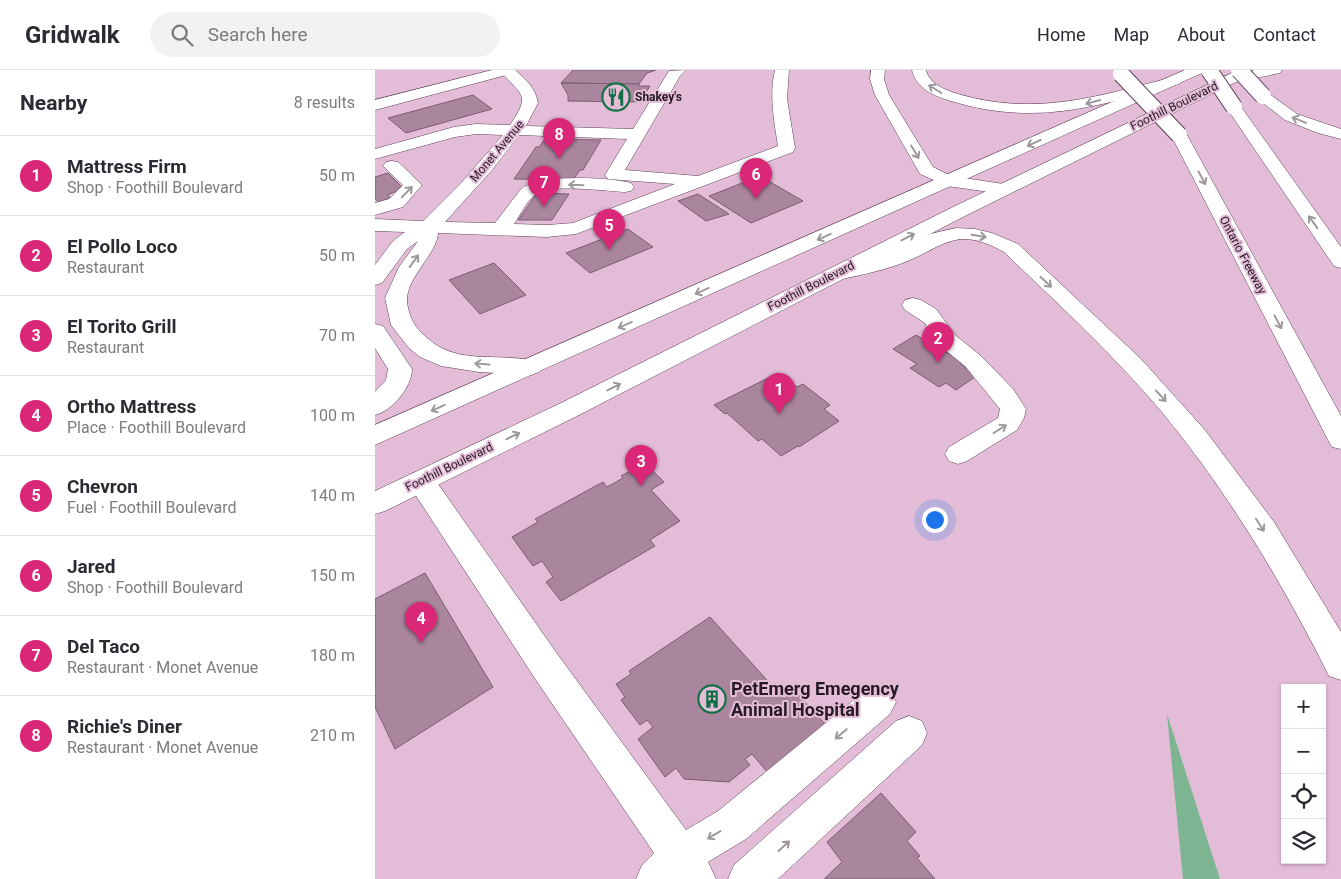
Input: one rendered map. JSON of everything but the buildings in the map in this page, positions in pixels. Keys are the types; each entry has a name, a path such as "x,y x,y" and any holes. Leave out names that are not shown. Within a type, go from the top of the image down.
{"main road":[{"path":"375,95 472,70"},
{"path":"375,105 507,70"},
{"name":"Monet Avenue","path":"376,278 401,244 429,226 481,171 525,117 530,104 525,88 507,70"},
{"path":"679,70 674,74 613,174 702,180"},
{"path":"375,225 547,231 576,228 787,148 781,116 780,77 782,70"},
{"path":"878,70 877,79 882,95 926,170 947,182 1004,189"},
{"path":"919,70 919,74 930,87 943,94 979,106 1010,110 1043,110 1072,107 1174,81"},
{"name":"Ontario Freeway","path":"1145,70 1341,440"},
{"name":"Foothill Boulevard","path":"375,436 1197,70"},
{"path":"1209,70 1341,262"},
{"path":"1239,70 1263,96 1291,117 1324,130 1341,134"},
{"name":"Foothill Boulevard","path":"375,503 570,409 1004,189 1248,70"},
{"path":"1227,80 1275,70"},
{"path":"1118,72 1179,135"},
{"path":"375,154 453,132 476,129 638,134"},
{"path":"375,209 396,203 413,185 392,166"},
{"path":"501,229 526,194 536,187 549,184 625,187"},
{"name":"Monet Avenue","path":"429,226 428,242 409,267 396,298 402,326 417,343 428,352 441,358 479,364 531,367"},
{"path":"833,275 889,261 938,238 952,235 979,235 994,239 1011,248 1108,340 1170,406 1205,448 1242,498 1285,563 1341,665"},
{"path":"913,306 928,314 935,321 939,331 973,361 1013,409 1008,424 958,454"},
{"path":"375,332 399,365 401,376 396,386 375,406"},
{"path":"421,480 551,673 677,871 878,702"},
{"path":"748,879 909,734"}],"green space":[{"path":"1167,714 1220,879 1183,879"}],"place":[{"name":"Shakey's","path":"616,97"},
{"name":"Richie's Diner","path":"559,159"},
{"name":"Jared","path":"756,199"},
{"name":"Del Taco","path":"544,207"},
{"name":"Chevron","path":"609,250"},
{"name":"El Pollo Loco","path":"938,363"},
{"name":"Mattress Firm","path":"779,414"},
{"name":"El Torito Grill","path":"641,486"},
{"name":"Ortho Mattress","path":"421,643"},
{"name":"PetEmerg Emegency Animal Hospital","path":"712,699"}]}
